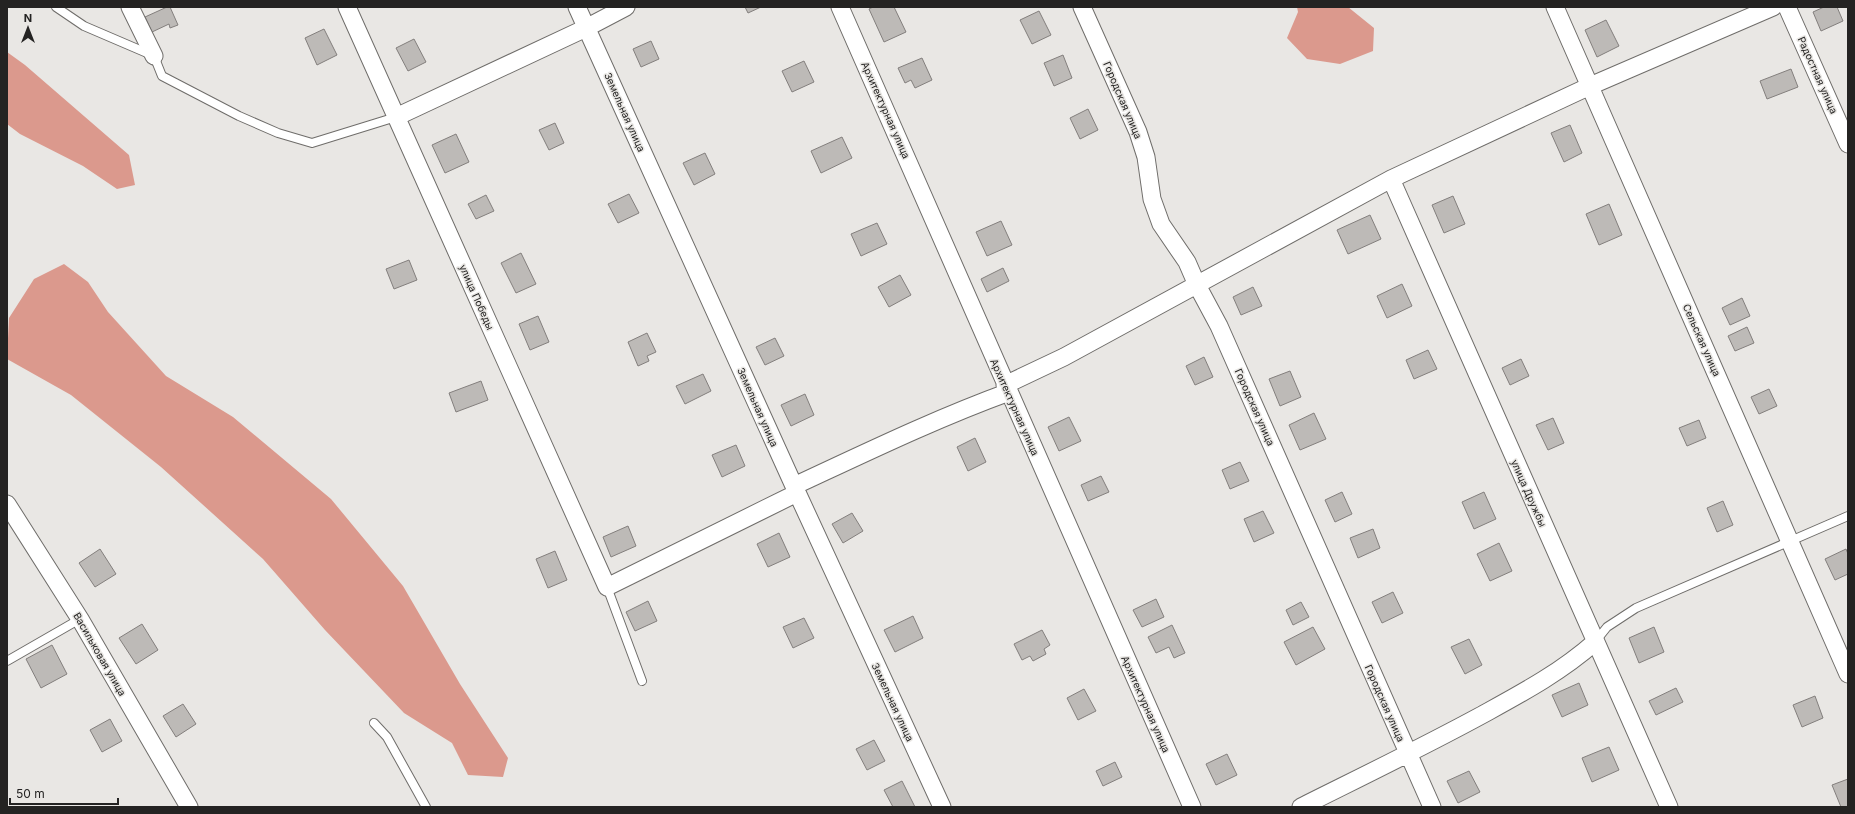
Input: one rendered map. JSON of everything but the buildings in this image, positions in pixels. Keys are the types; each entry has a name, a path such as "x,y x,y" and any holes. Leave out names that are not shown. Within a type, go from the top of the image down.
{"street":[{"path":"130,7 154,56"},
{"name":"улица Победы","path":"347,7 607,587"},
{"name":"Земельная улица","path":"577,7 942,807"},
{"path":"396,116 586,28 626,7"},
{"name":"Архитектурная улица","path":"840,7 1192,807"},
{"name":"Городская улица","path":"1082,7 1138,132 1146,157 1152,199 1161,224 1187,262 1197,285 1219,326 1432,807"},
{"name":"Сельская улица","path":"1555,7 1848,674"},
{"path":"607,587 796,489 923,426 1007,388 1391,179 1590,86 1772,7"},
{"name":"Радостная улица","path":"1787,7 1848,144"},
{"name":"улица Дружбы","path":"1391,179 1669,807"},
{"name":"Васильковая улица","path":"7,504 80,619 189,807"},
{"path":"1301,807 1408,755 1532,688 1574,661 1595,642"}],"lane":[{"path":"56,7 84,26 154,56 162,76 239,116 272,130 312,143 396,116"},
{"path":"1595,642 1607,627 1636,608 1848,516"},
{"path":"607,587 642,681"},
{"path":"7,661 80,619"},
{"path":"374,723 387,736 426,807"}],"shaded area":[{"path":"1297,7 1348,7 1374,28 1373,51 1340,64 1307,59 1287,38 1298,12"},
{"path":"7,52 25,65 129,155 135,185 117,189 83,166 20,134 7,124"},
{"path":"64,264 88,282 108,312 166,376 233,417 331,499 403,586 460,684 508,758 503,777 468,775 452,743 404,713 325,630 263,559 161,467 71,395 7,359 9,318 34,279"}]}
